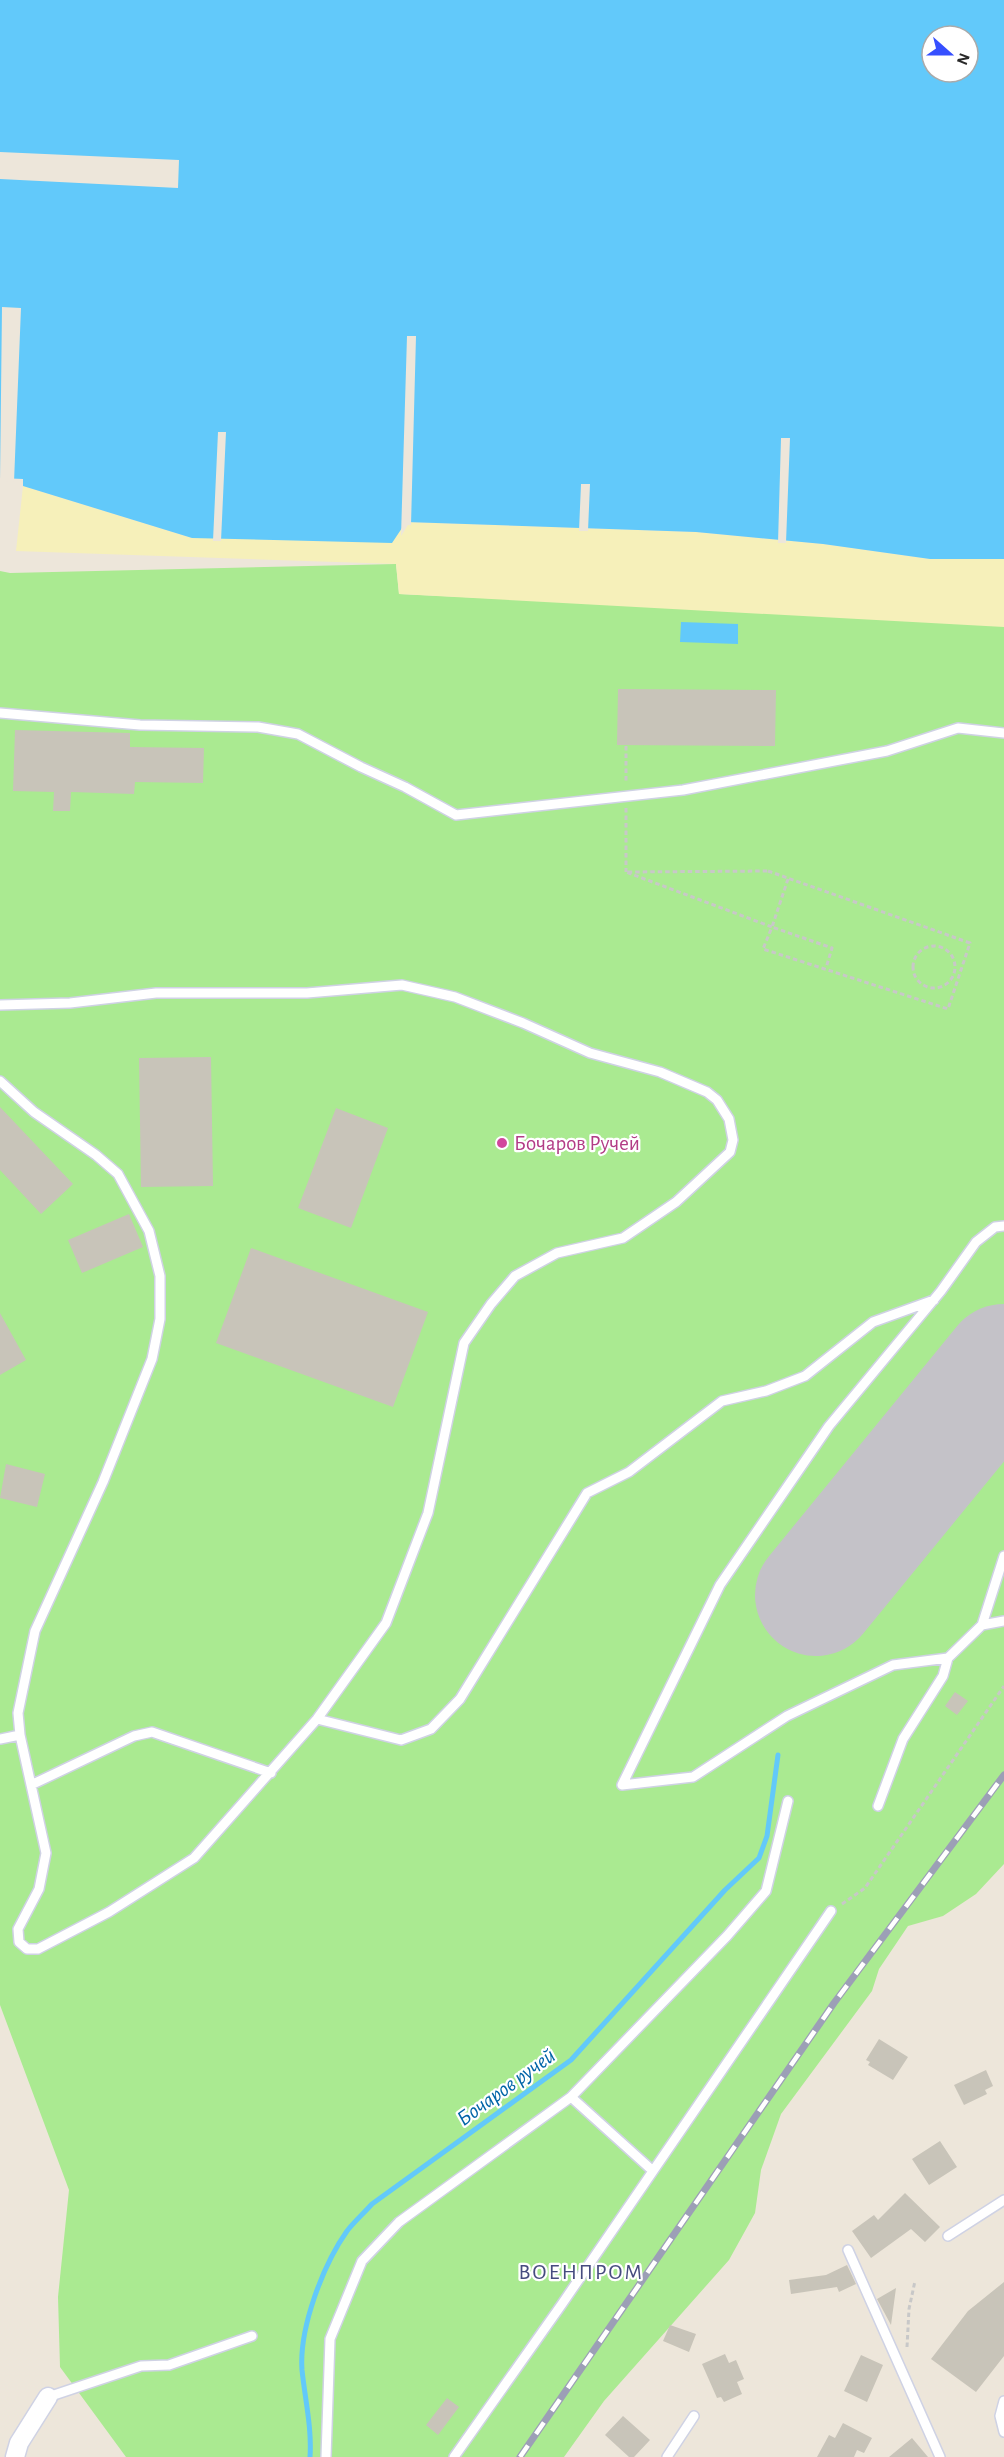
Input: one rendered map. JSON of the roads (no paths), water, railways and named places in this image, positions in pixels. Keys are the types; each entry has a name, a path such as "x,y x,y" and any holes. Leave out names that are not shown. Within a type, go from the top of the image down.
{"street":[{"path":"15,2457 19,2443 48,2397"}],"lane":[{"path":"0,713 140,725 258,727 298,734 456,815 682,790 887,751 958,728 1004,734"},
{"path":"0,1005 70,1003 156,993 307,993 402,985 455,997 523,1023 590,1053 660,1072 707,1092 717,1100 729,1119 733,1140 730,1152 676,1202 622,1238 557,1253 516,1276 491,1304 464,1343 428,1513 386,1623 317,1719 194,1858 109,1912 38,1949 27,1949 19,1942 18,1929 39,1889 46,1853 20,1735 18,1713 35,1631 103,1482 152,1359 160,1319 160,1276 149,1231 118,1174 96,1155 34,1112 0,1082"},
{"path":"948,1658 893,1665 787,1716 693,1777 622,1785 720,1585 829,1426 934,1300 976,1242 995,1227 1004,1226"},
{"path":"317,1719 401,1740 432,1729 460,1699 587,1493 628,1472 722,1401 766,1391 805,1376 873,1322 934,1300"},
{"path":"878,1806 903,1739 943,1676 948,1658 982,1625 1004,1556"},
{"path":"982,1625 1004,1621"},
{"path":"31,1785 134,1736 152,1732 271,1773"},
{"path":"0,1739 20,1735"},
{"path":"326,2457 330,2339 362,2260 399,2222 571,2097 727,1936 766,1891 788,1801"},
{"path":"454,2457 831,1911"},
{"path":"571,2097 653,2171"},
{"path":"948,2236 1004,2200"},
{"path":"848,2250 940,2457"},
{"path":"48,2397 141,2366 169,2366 252,2336"},
{"path":"1004,2401 1000,2416 1004,2432"},
{"path":"667,2457 694,2415"}],"water":[{"path":"0,0 1004,0 1004,559 930,559 823,544 696,532 406,522 392,543 192,538 23,486 23,479 0,478"},
{"path":"681,622 738,624 738,644 680,642"}],"waterway":[{"name":"Бочаров ручей","path":"310,2457 309,2424 302,2370 304,2335 321,2279 347,2231 372,2204 571,2060 725,1890 759,1858 767,1836 778,1755"}],"railway":[{"path":"520,2457 834,2003 1004,1775"}],"place":[{"name":"Бочаров Ручей","path":"502,1143"}],"district":[{"name":"ВОЕНПРОМ","path":"581,2272"}]}
